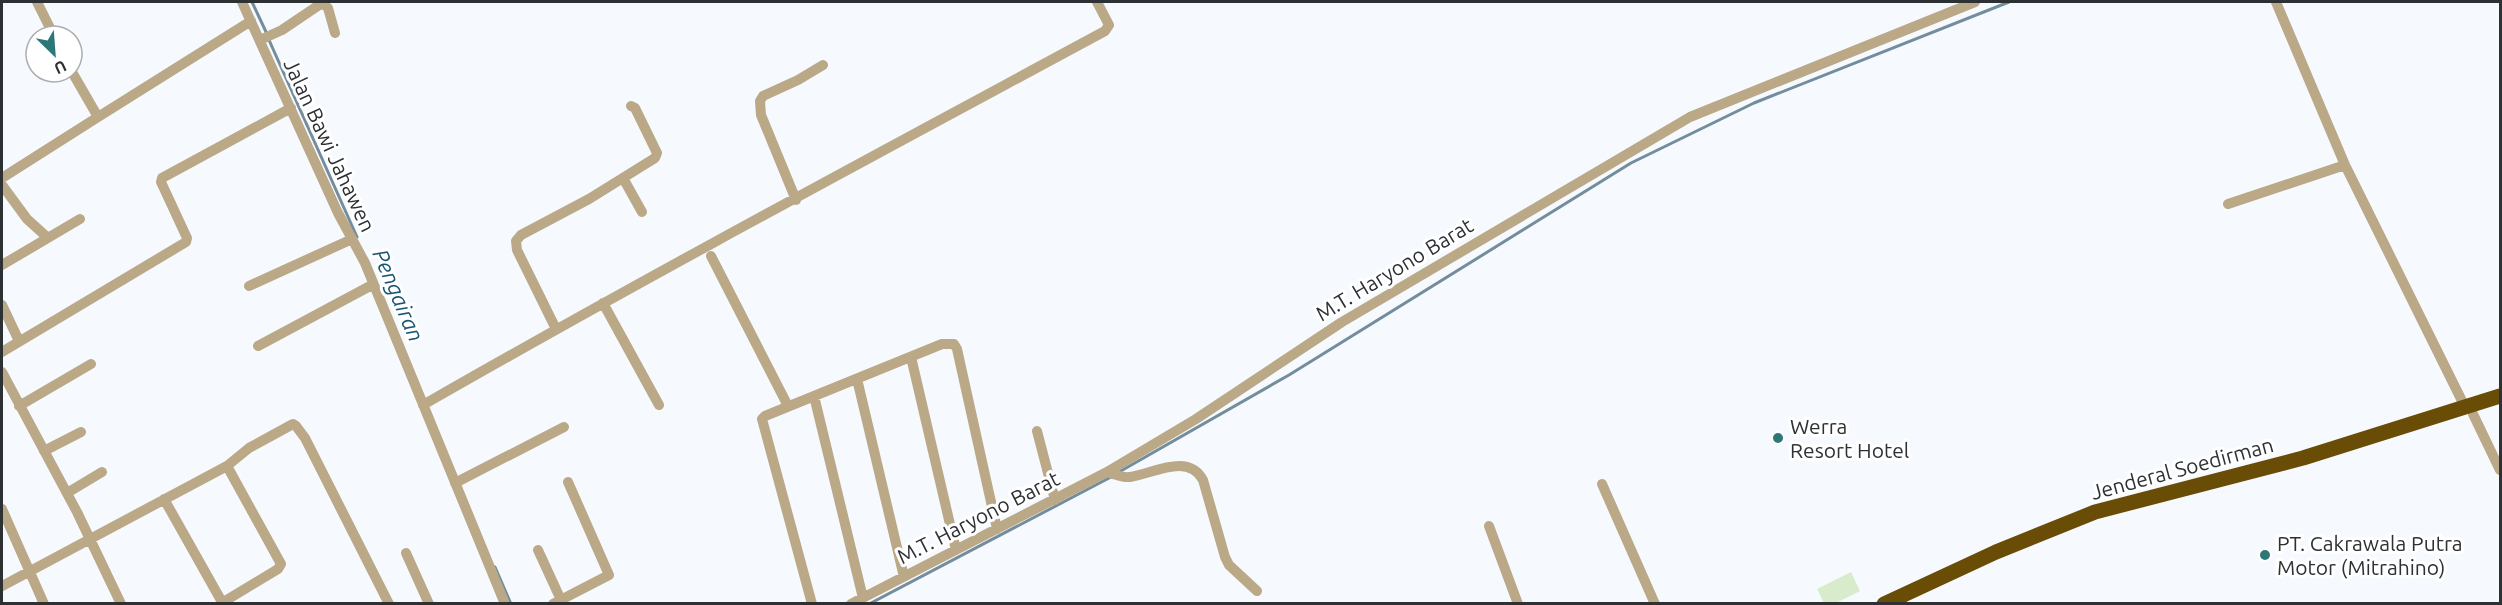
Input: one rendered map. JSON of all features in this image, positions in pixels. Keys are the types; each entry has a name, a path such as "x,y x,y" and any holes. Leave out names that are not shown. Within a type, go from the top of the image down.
{"highway":[{"name":"Jenderal Soedirman","path":"1908,603 2076,529 2353,453 2469,411 2500,396"},
{"name":"Jenderal Soedirman","path":"1884,603 1996,552 2095,512 2303,458 2469,411 2500,405"}],"street":[{"path":"37,2 48,24"},
{"name":"Jalan Bawi Jahawen","path":"242,2 350,240 365,262 372,285 505,603"},
{"path":"423,405 603,303 1105,31 1109,25 1097,2"},
{"name":"M.T. Haryono Barat","path":"851,603 1107,472 1196,419 1342,322 1689,117 1975,2"},
{"path":"2276,2 2345,165 2500,470"},
{"path":"260,40 282,30 322,3 328,8 335,33"},
{"path":"2,178 251,21"},
{"path":"796,200 761,115 760,101 764,96 823,65"},
{"path":"79,84 98,117"},
{"path":"556,329 517,250 516,241 521,235 589,199 655,158 657,153 635,108 631,106"},
{"path":"2,352 186,242 187,238 161,182 162,178 291,108"},
{"path":"2228,204 2345,165"},
{"path":"622,178 642,212"},
{"path":"2,186 27,219 48,238"},
{"path":"2,265 80,219"},
{"path":"249,286 350,240"},
{"path":"711,256 788,406"},
{"path":"258,346 372,285"},
{"path":"603,303 659,405"},
{"path":"2,305 20,341"},
{"path":"812,603 762,424 765,416 948,342 954,344 957,350 997,529"},
{"path":"912,357 956,550"},
{"path":"19,406 91,364"},
{"path":"2,372 67,493 121,603"},
{"path":"857,379 904,577"},
{"path":"814,396 863,598"},
{"path":"2,586 227,466 249,448 288,425 296,426 389,603"},
{"path":"455,483 564,427"},
{"path":"1037,431 1055,500"},
{"path":"44,451 81,432"},
{"path":"164,499 221,603 279,568 281,564 227,466"},
{"path":"1107,472 1127,478 1153,469 1188,466 1195,470 1203,480 1229,565 1257,591"},
{"path":"67,493 102,472"},
{"path":"538,550 557,602 609,574 568,482"},
{"path":"1602,484 1655,603"},
{"path":"2,509 44,603"},
{"path":"1489,526 1518,603"},
{"path":"406,553 429,603"}],"green space":[{"path":"1851,572 1860,591 1836,603 1824,603 1817,589"}],"waterway":[{"name":"Pengairan","path":"252,2 267,34"},
{"path":"1119,472 1289,375 1631,163 1754,103 2009,2"},
{"name":"Pengairan","path":"269,40 357,237"},
{"path":"869,604 1111,477"},
{"name":"Pengairan","path":"495,567 511,604"}],"place":[{"name":"Werra Resort Hotel","path":"1778,438"},
{"name":"PT. Cakrawala Putra Motor (Mitrahino)","path":"2265,555"}]}
